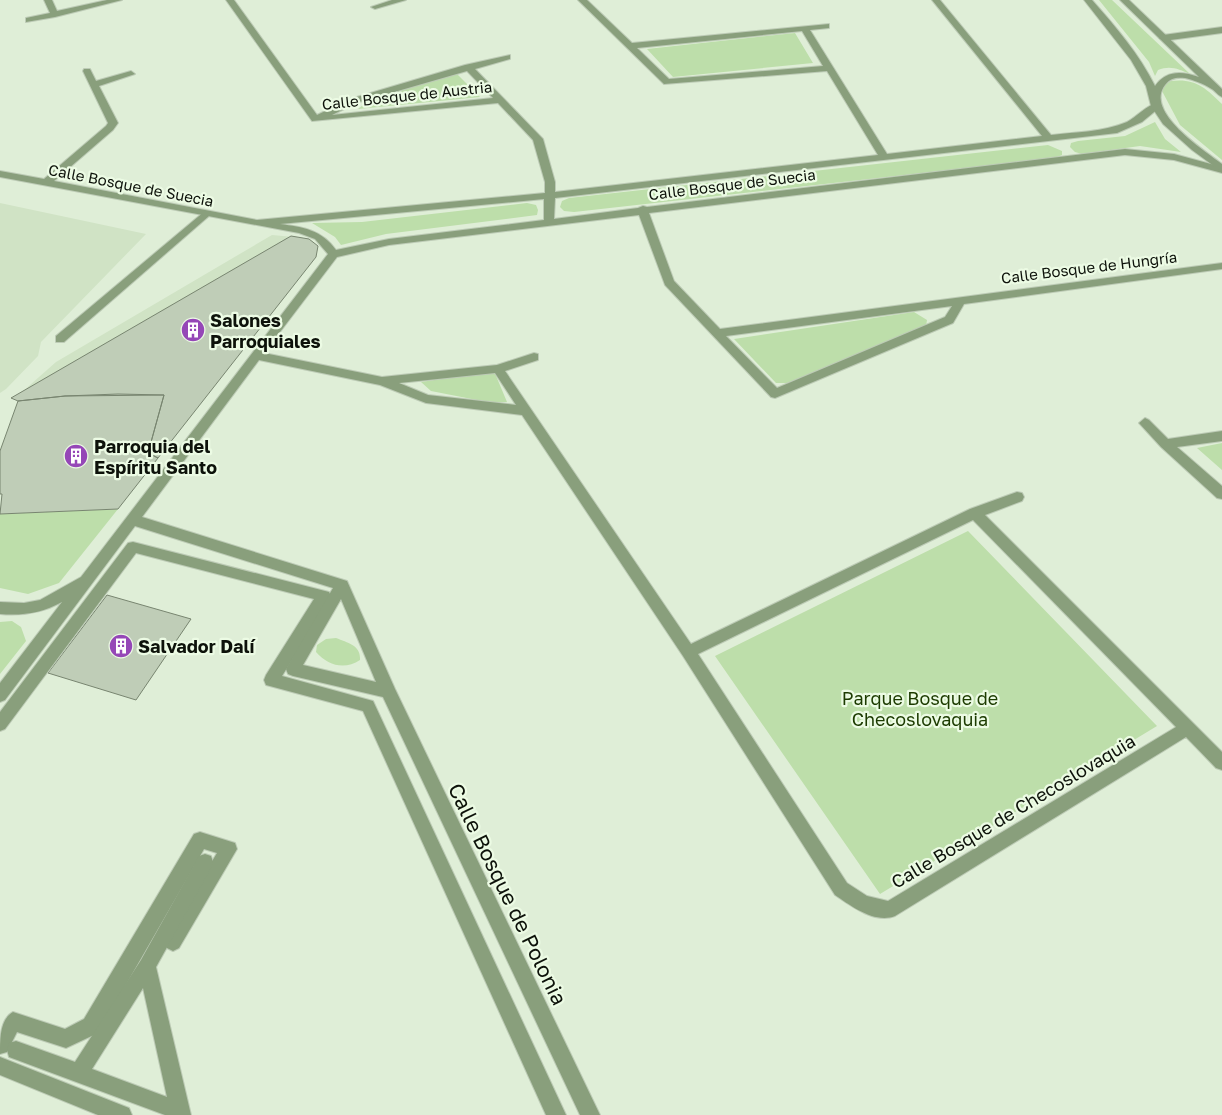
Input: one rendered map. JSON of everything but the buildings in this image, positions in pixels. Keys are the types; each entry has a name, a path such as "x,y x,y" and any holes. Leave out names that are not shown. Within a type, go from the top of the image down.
{"street":[{"path":"48,0 55,15"},
{"path":"29,20 118,0"},
{"name":"Calle Bosque de Austria","path":"230,0 315,119"},
{"path":"375,7 402,0"},
{"path":"582,0 632,46 667,82 829,68"},
{"path":"936,0 1049,139"},
{"path":"1088,0 1110,25 1134,58 1155,102 1180,137 1222,170"},
{"path":"1124,0 1220,92"},
{"path":"632,46 826,26"},
{"path":"804,29 885,158"},
{"path":"1163,38 1222,30"},
{"name":"Calle Bosque de Austria","path":"315,119 353,101 507,57"},
{"name":"Calle Bosque de Austria","path":"468,67 538,139 548,169 550,182 549,222"},
{"path":"46,183 112,125 113,120 87,71"},
{"path":"95,84 131,74"},
{"path":"1155,102 1157,86 1162,79 1172,76 1194,78 1220,92"},
{"name":"Calle Bosque de Austria","path":"315,119 502,100"},
{"name":"Calle Bosque de Suecia","path":"257,223 549,196 1117,130 1139,120 1155,102"},
{"name":"Calle Bosque de Suecia","path":"0,174 257,223 273,228 306,230 327,243 333,254 390,242 643,209 1125,152 1148,152 1174,156 1222,170"},
{"path":"643,209 649,231 669,282 775,394 949,320 960,300"},
{"path":"60,339 205,214"},
{"path":"0,695 333,254"},
{"name":"Calle Bosque de Hungría","path":"717,333 1222,266"},
{"path":"257,356 382,381 426,399 526,411"},
{"path":"382,381 498,369 534,357"},
{"name":"Calle Bosque de Checoslovaquia","path":"498,369 688,652 841,889 863,904 889,910 1188,728"},
{"path":"1145,423 1165,444 1222,494"},
{"path":"1165,444 1222,436"},
{"path":"688,652 975,513 1018,498"},
{"path":"975,513 1222,764"},
{"path":"133,520 342,586 293,669 388,691"},
{"path":"0,724 133,547 324,596 271,680 368,706 556,1115"},
{"path":"0,608 15,610 37,608 58,598 91,576"},
{"name":"Calle Bosque de Polonia","path":"342,586 388,691 590,1115"},
{"path":"173,942 229,849 200,840 90,1026 66,1039 13,1021 8,1048 181,1113"},
{"path":"78,1074 147,966 205,862"},
{"path":"147,966 181,1113"},
{"path":"0,1066 122,1115"}],"shaded area":[{"path":"0,203 146,234 41,342 38,356 0,393"},
{"path":"272,235 294,237 13,400 56,362"}],"green space":[{"path":"1099,0 1112,0 1190,74 1178,69 1167,68 1158,70 1155,76 1149,62"},
{"path":"795,33 813,63 673,77 647,49"},
{"path":"457,74 480,97 358,109 372,98"},
{"path":"1171,81 1187,81 1200,85 1222,104 1222,160 1180,125 1162,91 1163,85"},
{"path":"1155,122 1165,139 1181,152 1140,146 1082,154 1075,152 1070,147 1071,143 1078,141 1125,136"},
{"path":"1048,145 1062,151 1062,155 1055,158 574,212 564,211 560,207 562,201 569,198"},
{"path":"527,203 536,205 537,215 386,234 341,245 335,237 312,223 362,222"},
{"path":"914,312 927,320 926,326 787,383 776,383 734,339"},
{"path":"494,371 507,402 487,402 431,391 421,382"},
{"path":"1222,443 1222,470 1197,448"},
{"path":"118,509 59,583 28,594 0,588 0,514"},
{"name":"Parque Bosque de Checoslovaquia","path":"968,531 1157,726 880,894 715,656"},
{"path":"12,621 21,627 26,641 0,674 0,622"},
{"path":"336,638 356,648 360,655 360,660 348,665 337,665 326,661 316,652 317,645 326,639"}],"place":[{"name":"Salones Parroquiales","path":"193,330"},
{"name":"Parroquia del Espíritu Santo","path":"76,456"},
{"name":"Salvador Dalí","path":"121,646"}]}
